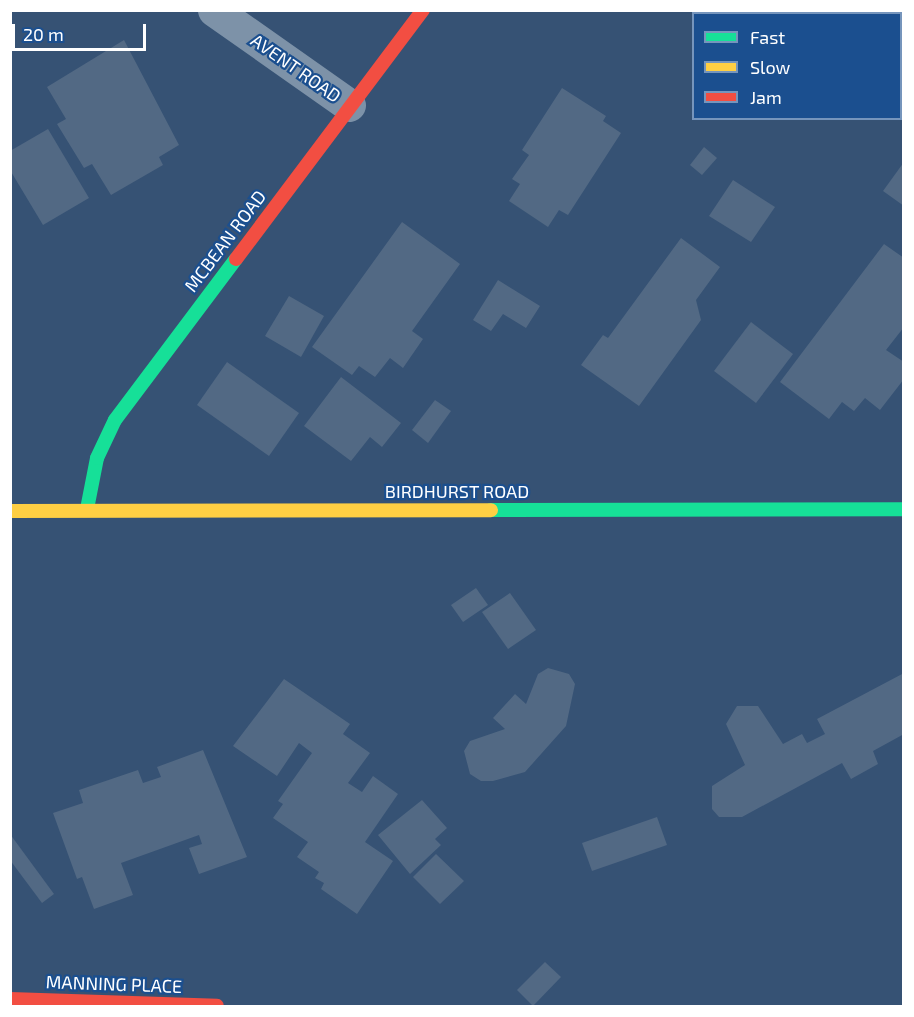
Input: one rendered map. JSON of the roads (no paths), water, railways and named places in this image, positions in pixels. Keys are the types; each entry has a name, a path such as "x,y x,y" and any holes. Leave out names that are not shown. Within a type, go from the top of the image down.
{"street":[{"name":"AVENT ROAD","path":"214,10 349,105"},
{"name":"MCBEAN ROAD","path":"87,509 97,458 115,420 349,105 423,10"},
{"name":"BIRDHURST ROAD","path":"10,511 87,509 903,509"},
{"name":"MANNING PLACE","path":"10,999 217,1006"}]}
